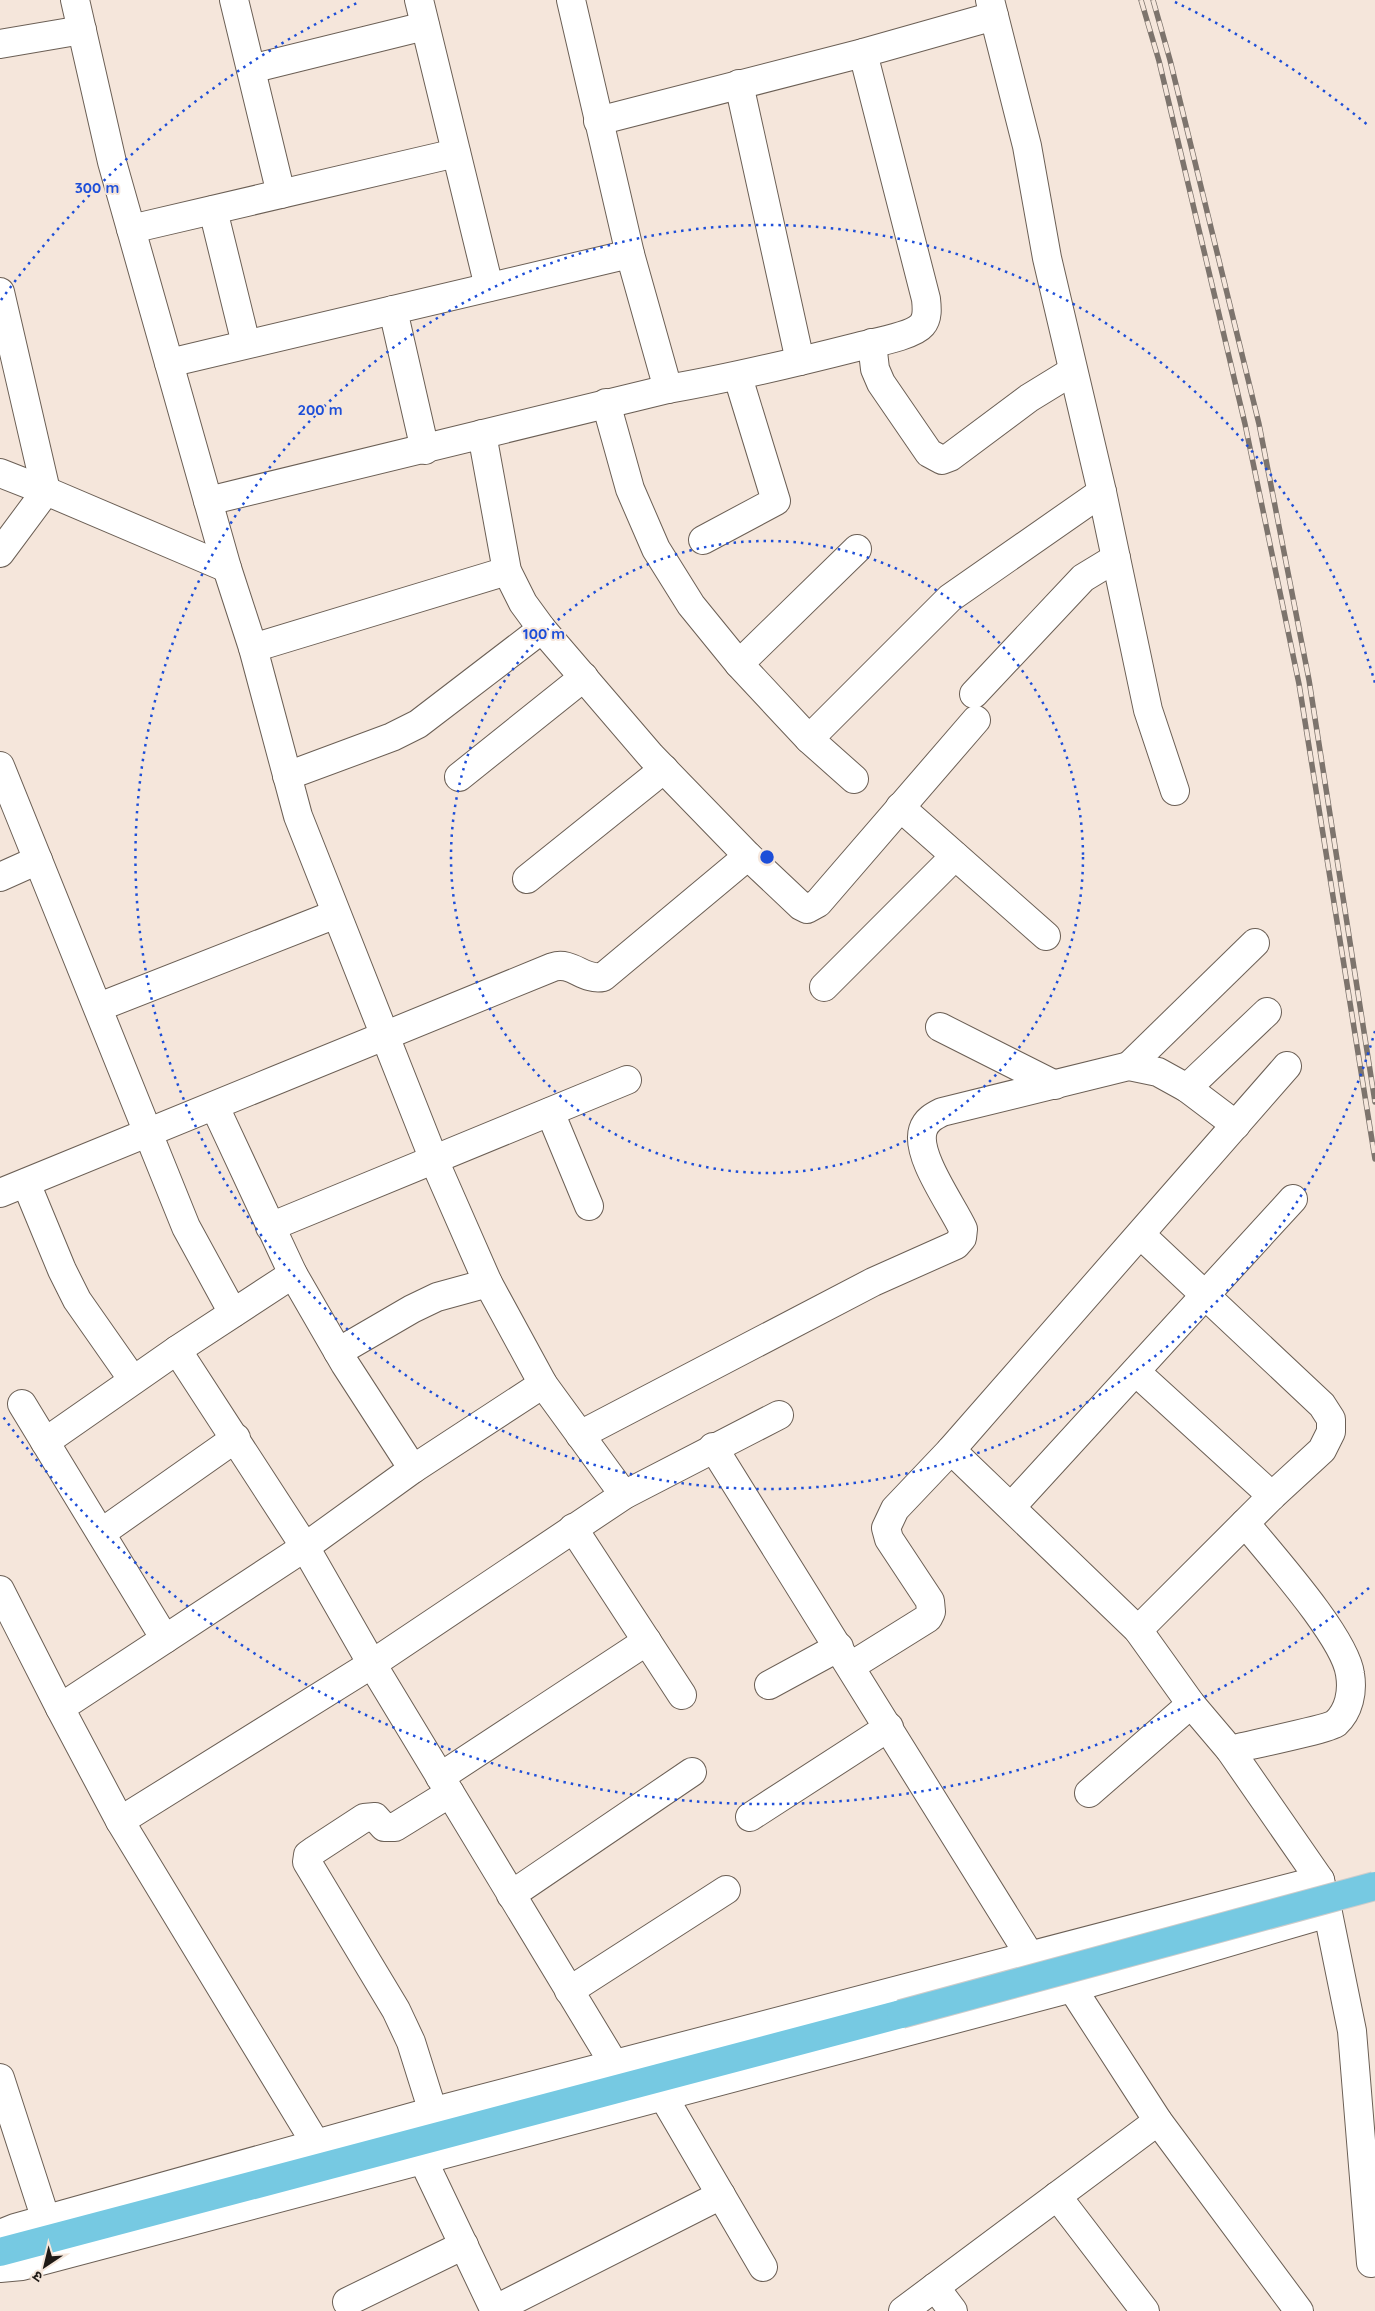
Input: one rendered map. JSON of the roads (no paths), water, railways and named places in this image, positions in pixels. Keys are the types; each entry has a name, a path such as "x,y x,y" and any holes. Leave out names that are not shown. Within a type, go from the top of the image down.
{"main road":[{"path":"0,2252 901,2014 1375,1886"}],"street":[{"path":"75,0 112,162 208,501 253,648 298,816 434,1160 488,1283 542,1384 624,1495"},
{"path":"234,0 281,194"},
{"path":"571,0 630,254 668,389"},
{"path":"598,121 863,53 992,8 1026,146 1047,258 1102,492 1148,710 1175,792"},
{"path":"251,68 422,13 489,287"},
{"path":"0,44 82,30"},
{"path":"208,501 425,450 606,403 668,389 738,377 872,343 912,331 922,325 927,312 926,299 863,53"},
{"path":"739,84 800,361"},
{"path":"131,229 456,153"},
{"path":"213,210 246,344"},
{"path":"169,363 630,254"},
{"path":"0,292 46,490 0,553"},
{"path":"394,310 425,450"},
{"path":"872,343 875,369 881,383 929,453 942,460 950,457 1028,398 1073,371"},
{"path":"703,540 776,501 738,377"},
{"path":"606,403 630,489 656,549 691,605 738,664 809,739 854,780"},
{"path":"482,434 507,571 523,603 542,628 664,770 748,856 807,910 813,908 900,807 975,707 1083,578 1116,558"},
{"path":"0,473 46,490 228,568"},
{"path":"809,739 950,598 1102,492"},
{"path":"738,664 857,549"},
{"path":"253,648 507,571"},
{"path":"287,776 392,736 418,724 542,628"},
{"path":"459,777 584,677"},
{"path":"0,766 99,1007 186,1227 233,1313"},
{"path":"528,879 664,770"},
{"path":"900,807 1046,936"},
{"path":"0,1194 561,964 594,979 604,977 748,856"},
{"path":"824,987 955,856"},
{"path":"0,877 38,860"},
{"path":"99,1007 336,914"},
{"path":"1129,1066 1256,943"},
{"path":"1187,1088 1267,1012"},
{"path":"940,1027 1055,1085"},
{"path":"580,1435 873,1282 956,1245 962,1238 963,1230 928,1163 921,1140 923,1128 930,1118 942,1112 1129,1066 1158,1072 1187,1088 1236,1125"},
{"path":"770,1685 845,1657 928,1618 931,1612 930,1601 889,1539 886,1528 895,1509 951,1450 1287,1066"},
{"path":"270,1227 627,1080"},
{"path":"215,1107 292,1274 338,1352 413,1469"},
{"path":"550,1112 589,1206"},
{"path":"26,1183 62,1270 77,1300 133,1380"},
{"path":"1012,1506 1205,1297 1292,1199"},
{"path":"1138,1630 1272,1496 1322,1450 1331,1432 1331,1418 1322,1405 1141,1235"},
{"path":"45,1442 176,1350 292,1274"},
{"path":"338,1352 412,1309 437,1297 488,1283"},
{"path":"176,1350 236,1438 305,1547 372,1664 614,2064"},
{"path":"1136,1372 1272,1496"},
{"path":"60,1708 305,1547 413,1469 542,1384"},
{"path":"22,1404 165,1638"},
{"path":"120,1821 372,1664 624,1495 779,1415"},
{"path":"101,1533 236,1438"},
{"path":"713,1448 1030,1956 1038,1995"},
{"path":"951,1450 1012,1506 1138,1630 1191,1704 1230,1750 1320,1880 1352,2031 1371,2263"},
{"path":"1230,1750 1334,1724 1347,1710 1350,1694 1350,1674 1341,1648 1300,1591 1245,1523"},
{"path":"573,1528 682,1695"},
{"path":"0,1590 120,1821 316,2144"},
{"path":"433,2112 411,2042 396,2010 307,1862 308,1855 364,1818 375,1817 384,1826 396,1828 445,1785 647,1641"},
{"path":"1089,1793 1191,1704"},
{"path":"750,1817 888,1727"},
{"path":"511,1895 692,1772"},
{"path":"0,2234 433,2112 1320,1880"},
{"path":"569,1990 726,1890"},
{"path":"0,2268 22,2266 1038,1995 1072,1988 1328,1913"},
{"path":"1072,1988 1158,2121 1299,2311"},
{"path":"0,2078 46,2220"},
{"path":"662,2096 762,2267"},
{"path":"903,2311 1158,2121"},
{"path":"423,2160 495,2310 721,2195"},
{"path":"1057,2196 1145,2311"},
{"path":"347,2302 464,2244"},
{"path":"935,2287 953,2311"}],"railway":[{"path":"1141,0 1159,61 1245,424 1299,684 1375,1159"},
{"path":"1153,0 1170,60 1259,424 1309,680 1375,1102"}]}
